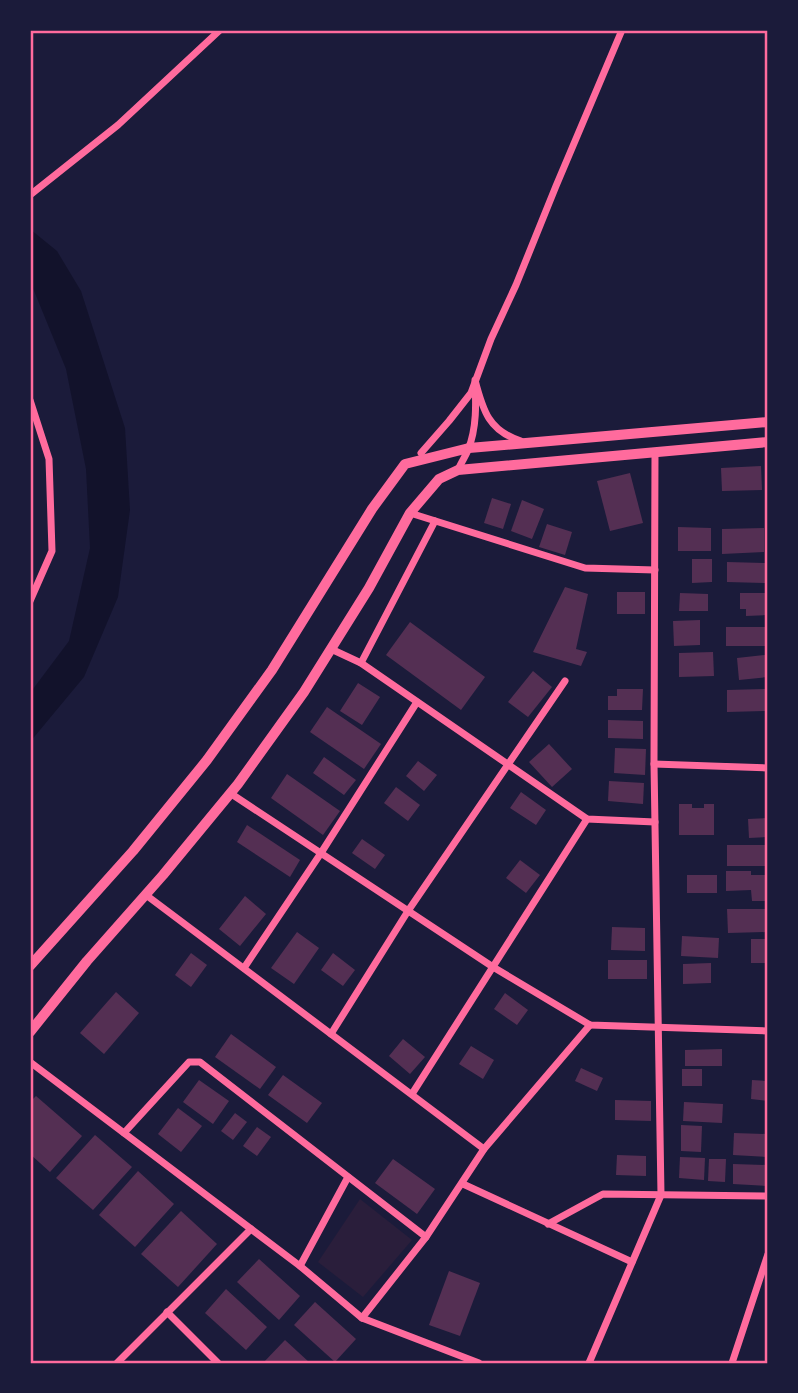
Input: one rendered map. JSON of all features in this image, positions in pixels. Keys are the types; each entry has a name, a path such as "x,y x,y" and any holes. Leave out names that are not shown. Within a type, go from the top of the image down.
{"main road":[{"path":"30,966 133,851 208,760 272,670 372,509 405,464 469,448 768,422"},
{"path":"30,1032 230,793 304,692 369,587 410,513 439,479 458,470 768,442"}],"street":[{"path":"30,195 118,125 220,30"},
{"path":"421,453 471,393 491,339 622,30"},
{"path":"475,380 481,405 488,419 508,437 526,443"},
{"path":"458,470 469,448 476,409 475,380"},
{"path":"30,400 49,459 52,551 30,601"},
{"path":"589,1363 661,1195 654,764 655,453"},
{"path":"410,513 585,568 655,570"},
{"path":"361,663 435,521"},
{"path":"331,649 361,663 587,819 655,822"},
{"path":"331,1034 408,911 565,681"},
{"path":"244,968 417,702"},
{"path":"654,764 768,768"},
{"path":"230,793 492,967 590,1026 768,1031"},
{"path":"412,1094 587,819"},
{"path":"146,895 485,1149"},
{"path":"362,1318 426,1237 485,1149 590,1026"},
{"path":"30,1062 251,1228 362,1318 479,1363"},
{"path":"124,1132 189,1062 200,1062 426,1237"},
{"path":"300,1266 348,1177"},
{"path":"463,1184 632,1262"},
{"path":"548,1224 603,1194 768,1196"},
{"path":"117,1363 251,1228"},
{"path":"732,1363 765,1274 768,1254"},
{"path":"167,1312 218,1363"}],"shaded area":[{"path":"30,229 57,251 81,291 125,428 130,510 118,597 84,677 30,742 30,693 69,641 90,548 86,469 66,369 30,281"},
{"path":"360,1199 412,1240 363,1297 318,1262"}],"building":[{"path":"761,466 762,490 722,491 721,468"},
{"path":"630,473 643,523 610,531 597,481"},
{"path":"492,498 511,504 503,529 484,523"},
{"path":"522,500 544,509 532,539 511,531"},
{"path":"547,524 572,532 565,555 539,547"},
{"path":"678,527 711,528 711,551 678,551"},
{"path":"764,528 764,552 722,554 722,529"},
{"path":"692,559 712,559 712,582 692,583"},
{"path":"727,562 765,563 765,583 727,582"},
{"path":"565,587 588,594 576,649 587,652 581,666 533,652"},
{"path":"617,592 645,592 645,614 617,614"},
{"path":"680,593 708,594 708,611 679,611"},
{"path":"740,593 768,593 768,615 746,616 746,609 740,609"},
{"path":"700,620 700,645 674,646 673,621"},
{"path":"410,622 485,677 461,710 386,655"},
{"path":"726,627 767,627 767,646 726,646"},
{"path":"713,652 714,676 679,677 679,653"},
{"path":"765,655 768,677 739,680 737,658"},
{"path":"533,671 552,687 528,717 508,702"},
{"path":"358,683 380,697 362,725 340,711"},
{"path":"617,689 643,689 642,710 608,710 608,696 617,696"},
{"path":"765,689 765,711 727,712 727,690"},
{"path":"327,707 381,744 364,769 310,732"},
{"path":"608,720 643,721 643,739 608,738"},
{"path":"549,744 572,769 552,787 529,762"},
{"path":"615,748 646,749 645,775 614,773"},
{"path":"324,757 356,780 344,795 313,773"},
{"path":"418,761 437,775 424,791 406,776"},
{"path":"287,774 340,811 323,835 271,798"},
{"path":"609,781 644,783 643,804 608,801"},
{"path":"396,787 420,805 408,821 384,803"},
{"path":"521,792 546,810 536,825 510,808"},
{"path":"679,804 704,808 704,804 714,804 714,835 679,835"},
{"path":"768,818 768,837 749,838 748,819"},
{"path":"247,825 300,860 290,877 237,842"},
{"path":"362,839 385,855 375,869 352,853"},
{"path":"727,845 768,845 768,866 727,866"},
{"path":"520,860 540,875 526,893 506,878"},
{"path":"726,871 751,871 751,875 768,875 768,901 752,901 751,890 726,891"},
{"path":"687,875 717,875 717,893 687,893"},
{"path":"245,896 266,914 240,946 219,929"},
{"path":"727,909 768,909 768,932 728,933"},
{"path":"612,927 645,928 645,951 611,950"},
{"path":"297,932 319,948 294,984 271,968"},
{"path":"682,936 719,938 718,958 681,956"},
{"path":"751,939 768,939 768,963 751,963"},
{"path":"191,953 207,965 191,987 175,975"},
{"path":"333,953 355,970 343,986 321,970"},
{"path":"608,960 647,960 647,979 608,979"},
{"path":"711,963 711,983 683,984 683,964"},
{"path":"116,992 139,1013 104,1054 80,1033"},
{"path":"505,993 528,1010 517,1025 494,1009"},
{"path":"231,1034 276,1067 260,1089 215,1057"},
{"path":"403,1039 425,1057 410,1074 389,1056"},
{"path":"471,1046 494,1060 483,1079 459,1064"},
{"path":"722,1049 722,1066 685,1066 685,1050"},
{"path":"581,1068 603,1078 597,1091 575,1081"},
{"path":"682,1069 702,1069 702,1086 682,1086"},
{"path":"283,1075 322,1103 307,1123 268,1095"},
{"path":"199,1080 229,1101 213,1124 183,1102"},
{"path":"752,1080 768,1081 768,1101 751,1099"},
{"path":"36,1096 82,1136 50,1172 30,1154 30,1102"},
{"path":"615,1100 651,1101 651,1121 615,1120"},
{"path":"684,1102 723,1104 722,1123 683,1121"},
{"path":"178,1108 202,1126 181,1152 158,1134"},
{"path":"235,1113 247,1122 233,1140 221,1131"},
{"path":"681,1125 702,1126 701,1152 681,1151"},
{"path":"257,1127 271,1137 257,1156 243,1146"},
{"path":"734,1133 768,1134 768,1157 733,1155"},
{"path":"95,1135 132,1167 93,1210 56,1178"},
{"path":"617,1155 646,1156 646,1176 616,1175"},
{"path":"680,1157 705,1158 704,1180 679,1178"},
{"path":"393,1159 435,1189 417,1214 375,1183"},
{"path":"709,1159 726,1159 725,1182 708,1181"},
{"path":"733,1164 768,1165 768,1186 733,1184"},
{"path":"138,1171 174,1204 135,1247 99,1215"},
{"path":"181,1211 217,1244 178,1287 141,1254"},
{"path":"259,1259 300,1296 279,1320 237,1282"},
{"path":"449,1271 480,1283 460,1336 429,1325"},
{"path":"226,1289 267,1327 246,1350 205,1313"},
{"path":"315,1302 356,1339 335,1362 294,1325"},
{"path":"285,1340 310,1363 263,1363"}]}
